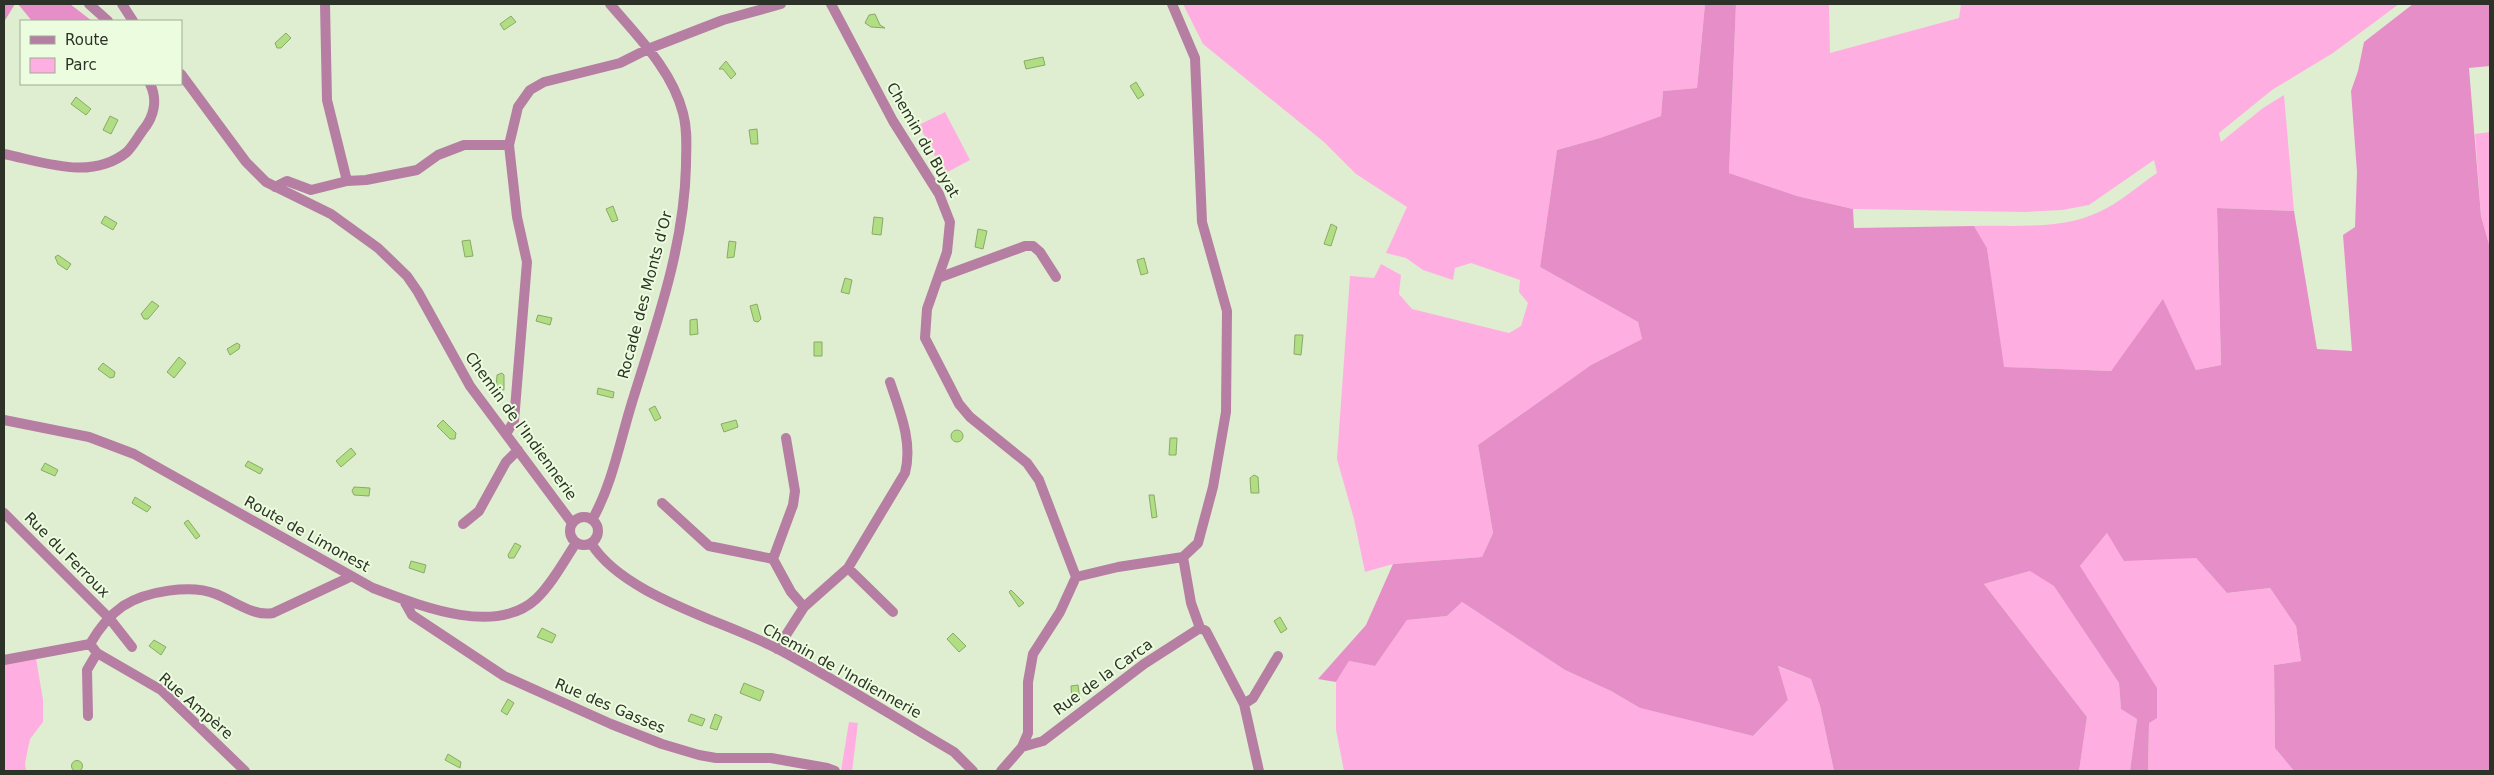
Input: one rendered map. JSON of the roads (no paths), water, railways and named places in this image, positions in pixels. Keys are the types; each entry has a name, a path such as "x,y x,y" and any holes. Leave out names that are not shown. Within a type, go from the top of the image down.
{"street":[{"path":"89,4 107,20"},
{"path":"122,4 132,20"},
{"path":"325,4 327,100 347,181"},
{"name":"Rocade des Monts d'Or","path":"592,520 606,488 652,338 678,243 683,213 687,136 683,113 672,84 648,49 610,4"},
{"path":"506,434 514,421 527,262 517,217 509,145 518,107 530,90 544,82 561,76 588,72 620,62 723,20 781,4"},
{"name":"Chemin du Buyat","path":"831,4 893,121 940,194 950,222 947,252 926,309 925,338 959,404 970,417 1027,463 1039,480 1076,577"},
{"path":"1001,771 1022,747 1028,733 1028,682 1033,654 1060,612 1076,577 1118,567 1183,557 1198,543 1212,487 1226,412 1227,311 1202,222 1195,58 1172,4"},
{"name":"Chemin de l'Indiennerie","path":"182,75 246,162 266,182 331,214 393,262 418,292 470,386 572,523"},
{"path":"4,154 66,168 96,167 113,160 128,151 152,120 154,106 153,90 150,85"},
{"path":"275,187 287,181 311,190 347,181 366,180 417,170 438,155 464,145 509,145"},
{"path":"938,278 1025,246 1033,246 1040,252 1056,278"},
{"path":"777,649 804,607 848,568 905,473 908,460 905,424 890,382"},
{"name":"Route de Limonest","path":"4,420 89,437 134,454 350,577 402,599 464,615 482,618 500,617 521,609 536,599 576,543"},
{"path":"786,438 795,491 793,505 773,559 791,592 804,607"},
{"path":"463,524 478,511 506,462 518,450"},
{"path":"662,503 709,546 773,559"},
{"name":"Rue du Ferroux","path":"4,513 110,619 132,647"},
{"path":"580,518 592,520 598,532 591,543 584,545 576,543 570,536 572,523 580,518"},
{"name":"Chemin de l'Indiennerie","path":"591,543 605,562 632,584 777,649 954,752 974,771"},
{"path":"1183,557 1191,603 1200,628 1206,631 1244,704 1259,771"},
{"path":"848,568 893,612"},
{"path":"4,660 90,644 123,606 173,589 214,593 263,615 273,613 350,577"},
{"name":"Rue des Gasses","path":"402,599 412,616 504,676 611,724 662,744 699,755 716,758 771,758 835,771"},
{"name":"Rue de la Carca","path":"1022,747 1043,741 1144,664 1200,628"},
{"path":"88,716 87,670 97,653 90,644"},
{"name":"Rue Ampère","path":"97,653 161,690 245,771"},
{"path":"1244,704 1253,698 1278,656"}]}
